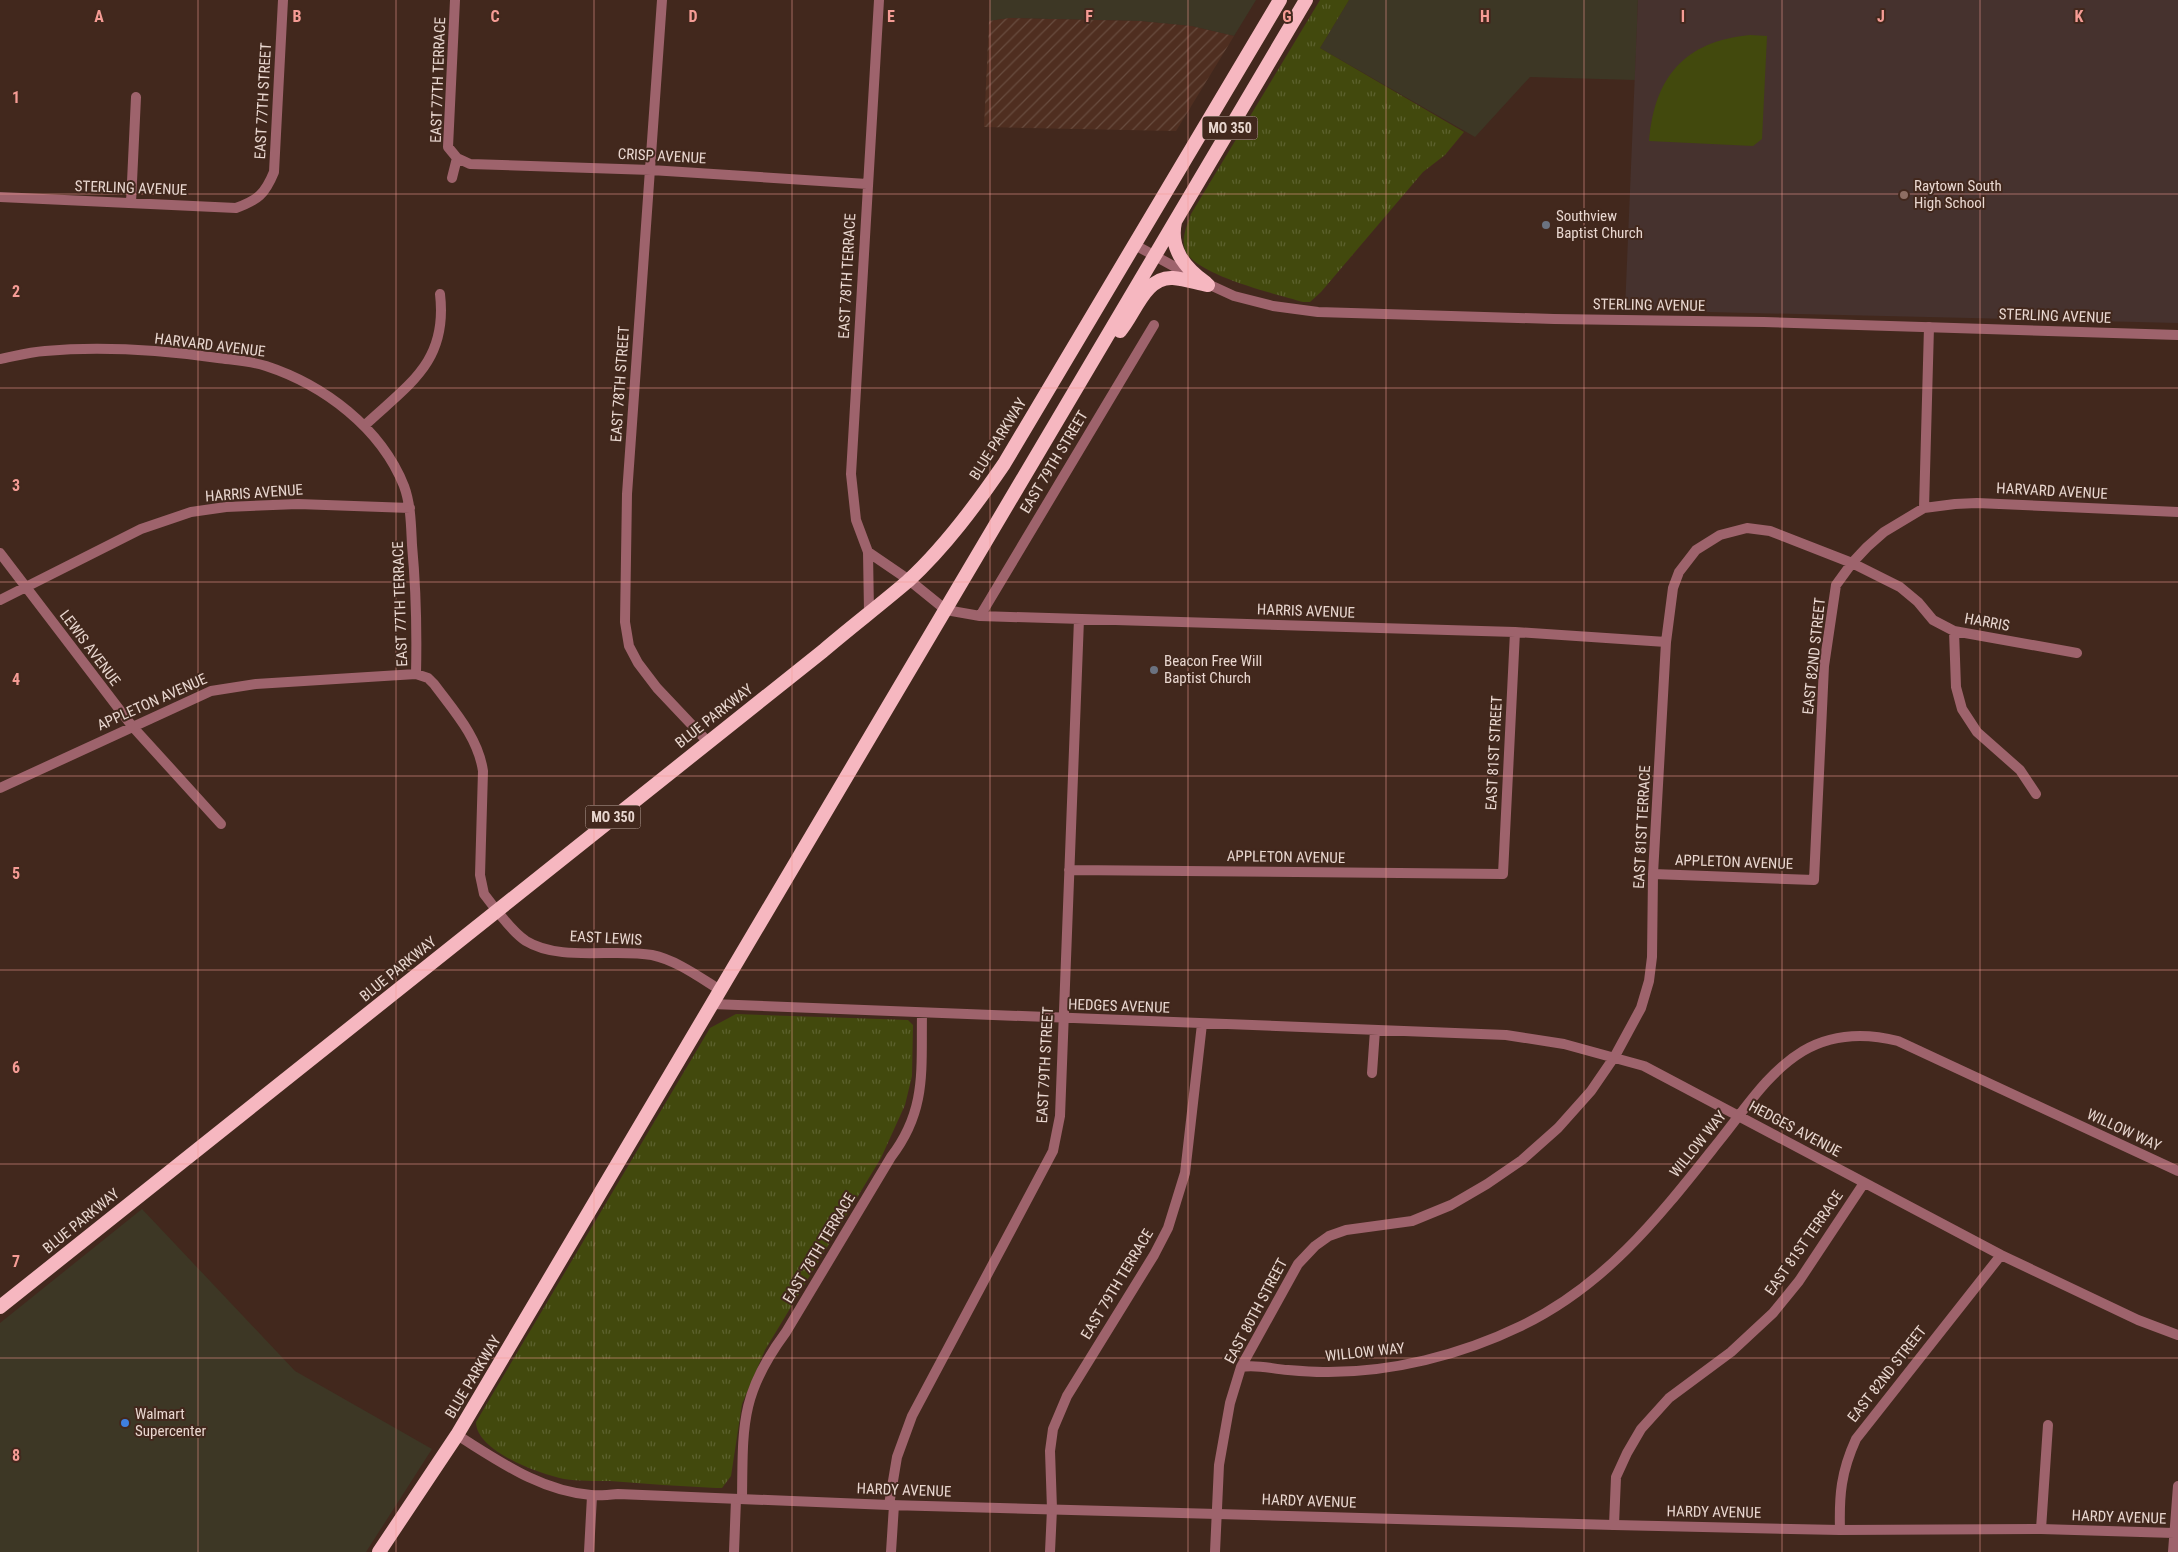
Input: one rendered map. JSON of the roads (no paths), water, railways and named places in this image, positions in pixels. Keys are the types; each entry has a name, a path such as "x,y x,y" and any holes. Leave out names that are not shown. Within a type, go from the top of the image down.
{"highway":[{"name":"BLUE PARKWAY","path":"0,1307 908,580 950,536 979,500 1004,464 1280,0"},
{"name":"BLUE PARKWAY","path":"379,1552 457,1435 1306,0"},
{"path":"1176,218 1174,235 1178,254 1190,271 1208,285"},
{"path":"1095,357 1122,328 1144,295 1157,282 1172,278 1208,285"}],"street":[{"name":"EAST 77TH STREET","path":"258,198 267,189 274,172 283,0"},
{"name":"EAST 77TH TERRACE","path":"456,0 448,147 457,158"},
{"name":"EAST 78TH STREET","path":"662,0 627,494 624,622 629,646 638,663 657,688 708,742"},
{"name":"EAST 78TH TERRACE","path":"869,612 868,552 856,520 851,474 879,0"},
{"path":"131,203 136,97"},
{"name":"CRISP AVENUE","path":"457,158 470,164 651,170 867,184"},
{"path":"452,178 457,158"},
{"name":"STERLING AVENUE","path":"0,198 236,208 253,202 258,198"},
{"name":"STERLING AVENUE","path":"1135,244 1208,285 1254,301 1318,312 1764,322 2178,335"},
{"path":"364,426 418,376 430,360 438,342 441,328 440,294"},
{"name":"EAST 79TH STREET","path":"980,616 1154,325"},
{"path":"1924,508 1929,327"},
{"name":"HARVARD AVENUE","path":"0,359 44,351 115,350 190,354 264,365 291,375 318,390 339,404 364,426 380,443 394,464 410,508"},
{"name":"HARVARD AVENUE","path":"1924,508 1977,503 2178,512"},
{"name":"HARRIS AVENUE","path":"0,600 141,529 191,512 226,507 298,504 410,508"},
{"name":"EAST 77TH TERRACE","path":"410,508 417,608 416,674 428,678 434,684 476,742 481,755 483,771 480,875 484,894 496,911"},
{"name":"EAST 82ND STREET","path":"1814,880 1824,666 1836,585 1852,563 1884,532 1924,508"},
{"name":"HARRIS","path":"1672,592 1679,572 1696,550 1720,535 1747,528 1770,530 1852,563 1900,587 1918,602 1933,620 1954,631 2077,653"},
{"path":"868,552 946,610"},
{"name":"LEWIS AVENUE","path":"0,553 132,726 221,824"},
{"name":"EAST 81ST TERRACE","path":"1614,1056 1641,1008 1649,981 1652,957 1654,874 1666,642 1672,592"},
{"name":"HARRIS AVENUE","path":"946,610 980,616 1515,632 1666,642"},
{"name":"EAST 79TH STREET","path":"891,1552 891,1505 896,1457 912,1416 1053,1151 1060,1116 1079,618"},
{"path":"1954,631 1956,687 1962,709 1977,732 2020,770 2036,794"},
{"name":"EAST 81ST STREET","path":"1506,877 1515,632"},
{"name":"APPLETON AVENUE","path":"0,788 211,691 256,684 416,674"},
{"name":"APPLETON AVENUE","path":"1069,870 1506,877"},
{"name":"APPLETON AVENUE","path":"1654,874 1814,880"},
{"name":"EAST LEWIS","path":"496,911 513,930 527,941 544,948 562,951 651,955 680,966 720,990"},
{"name":"HEDGES AVENUE","path":"712,1004 922,1014 1506,1035 1564,1044 1614,1056 1644,1066 2001,1255 2138,1320 2178,1335"},
{"name":"EAST 78TH TERRACE","path":"734,1552 743,1425 748,1401 756,1378 902,1142 914,1119 921,1088 922,1014"},
{"name":"EAST 79TH TERRACE","path":"1050,1552 1052,1510 1050,1451 1054,1429 1059,1412 1067,1396 1154,1255 1168,1228 1185,1173 1202,1024"},
{"path":"1372,1073 1375,1030"},
{"name":"WILLOW WAY","path":"1241,1367 1250,1365 1325,1372 1393,1367 1459,1352 1522,1326 1580,1291 1626,1252 1657,1219 1776,1072 1803,1051 1822,1042 1843,1037 1860,1035 1898,1041 2178,1171"},
{"name":"EAST 80TH STREET","path":"1215,1552 1223,1434 1230,1403 1241,1367 1298,1264 1315,1246 1330,1236 1346,1230 1412,1222 1451,1205 1487,1184 1522,1160 1558,1128 1591,1091 1614,1056"},
{"name":"EAST 81ST TERRACE","path":"1614,1525 1616,1477 1641,1429 1669,1398 1731,1352 1772,1313 1799,1281 1864,1183"},
{"name":"EAST 82ND STREET","path":"1840,1530 1840,1481 1846,1459 1856,1439 2001,1255"},
{"path":"2041,1530 2048,1426"},
{"name":"HARDY AVENUE","path":"457,1435 531,1480 562,1490 592,1496 618,1494 891,1505 1614,1525 1840,1530 2041,1530 2174,1533"},
{"path":"2173,1552 2178,1486"},
{"path":"589,1552 592,1496"}],"place":[{"name":"Raytown South High School","path":"1904,195"},
{"name":"Southview Baptist Church","path":"1546,225"},
{"name":"Beacon Free Will Baptist Church","path":"1154,670"},
{"name":"Walmart Supercenter","path":"125,1423"}]}
